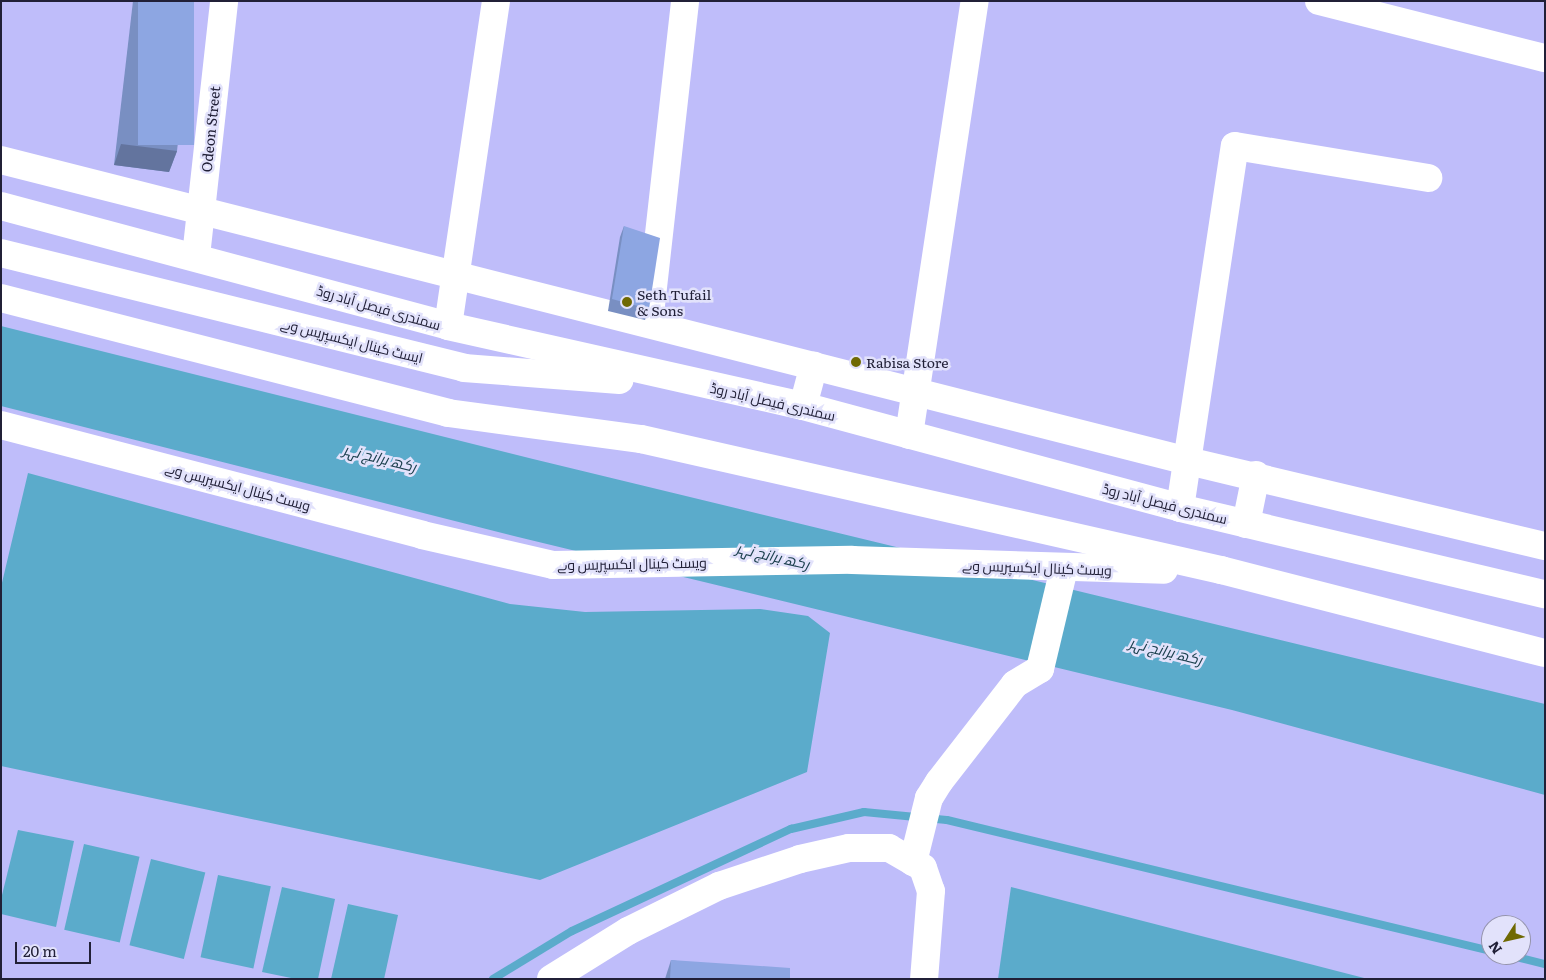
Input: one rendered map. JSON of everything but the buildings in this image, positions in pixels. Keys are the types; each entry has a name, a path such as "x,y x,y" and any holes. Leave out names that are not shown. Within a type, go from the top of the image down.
{"main road":[{"name":"Odeon Street","path":"196,256 224,1"},
{"path":"448,326 496,1"},
{"path":"649,323 685,1"},
{"path":"909,435 974,1"},
{"path":"1320,1 1545,58"},
{"path":"1180,508 1235,146 1428,178"},
{"path":"1,160 1188,461 1256,475 1545,546"},
{"name":"سمندری فیصل آباد روڈ","path":"1,206 196,256 448,326 709,387 803,406 1180,508 1545,594"},
{"name":"ایسٹ کینال ایکسپریس وے","path":"1,254 464,368 709,387"},
{"path":"1,298 448,413 640,439 1221,570 1545,653"},
{"path":"803,406 814,366"},
{"name":"ویسٹ کینال ایکسپریس وے","path":"1,425 440,540 553,565 852,560 1055,573 1221,570"},
{"path":"1246,524 1256,475"},
{"path":"924,979 931,891 916,851 929,798 964,745 1016,684 1040,669 1055,573"},
{"path":"551,979 628,931 719,886 800,859 849,848 889,848 916,851"}],"water":[{"name":"رکھ برانچ نہر","path":"1,326 533,459 1545,704 1545,795 1232,710 518,537 1,406"},
{"path":"28,473 510,604 585,612 760,609 808,616 830,633 807,772 540,880 1,766 1,587"},
{"path":"18,830 74,841 56,927 1,914 1,899"},
{"path":"84,844 140,857 120,943 64,930"},
{"path":"151,859 205,873 184,959 129,945"},
{"path":"218,875 271,886 253,968 201,957"},
{"path":"282,887 335,899 318,979 296,979 262,972"},
{"path":"1011,887 1368,979 998,979"},
{"path":"348,904 398,915 384,979 331,979"}],"waterway":[{"path":"493,979 572,931 791,829 864,812 947,820 1481,949"},
{"path":"1531,961 1545,964"}],"place":[{"name":"Seth Tufail & Sons","path":"627,302"},
{"name":"Rabisa Store","path":"856,362"}]}
